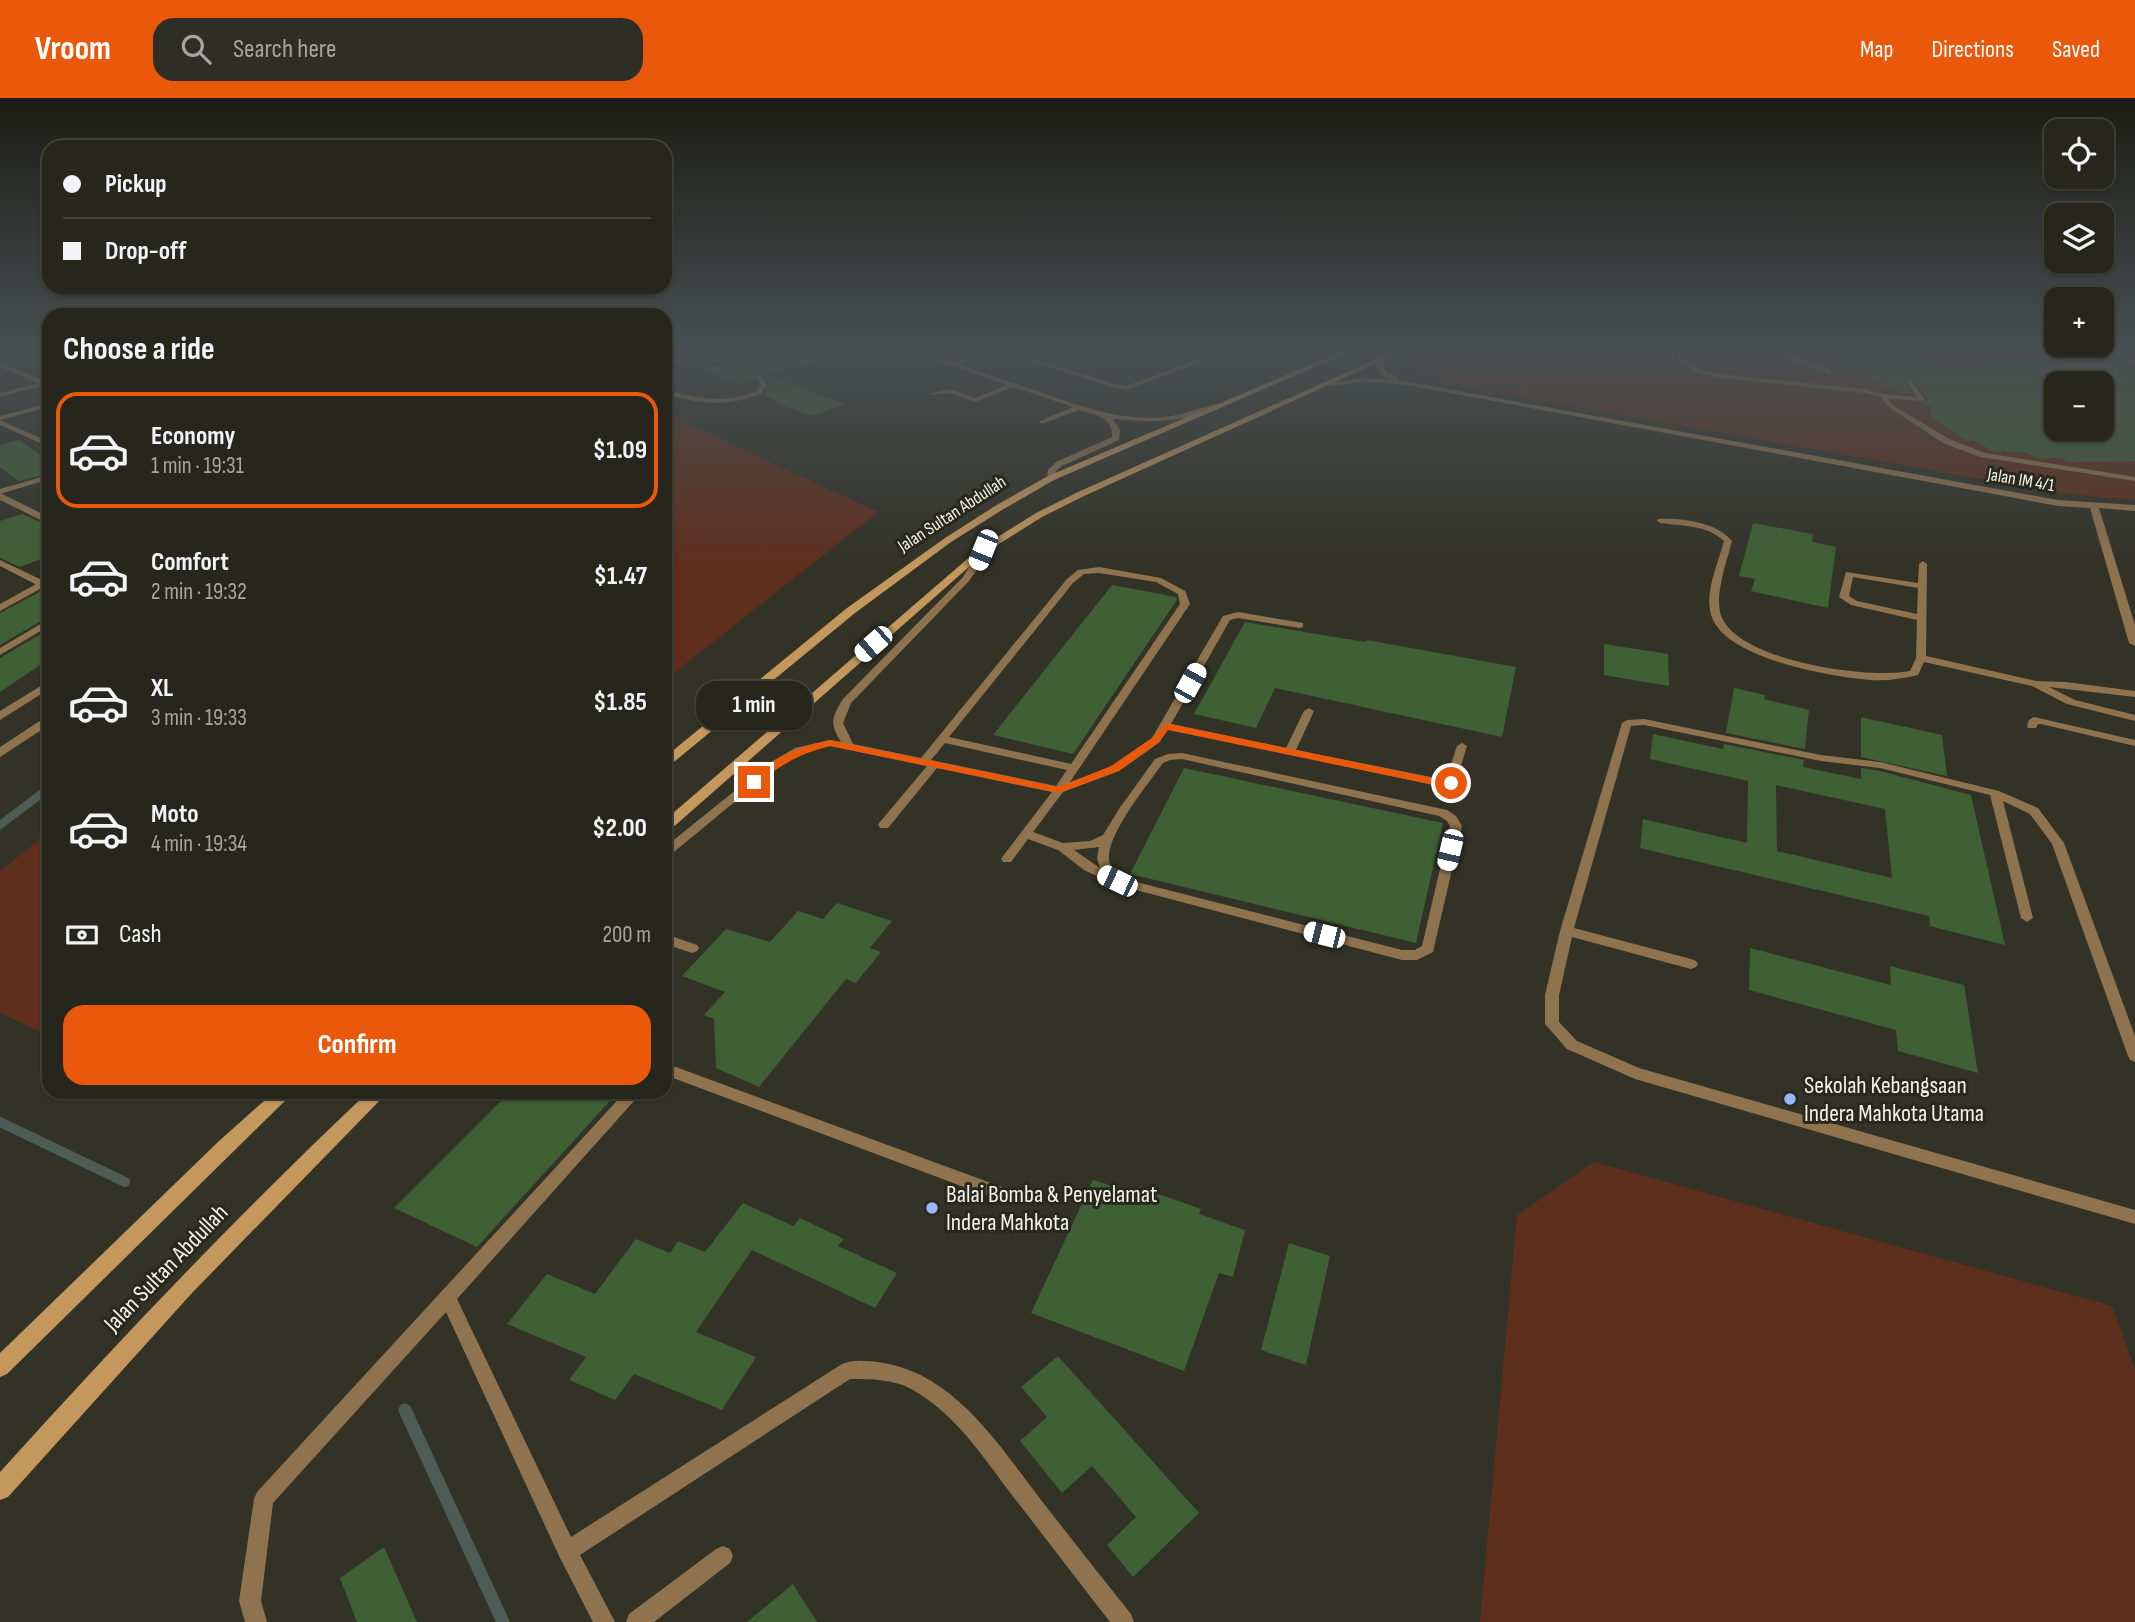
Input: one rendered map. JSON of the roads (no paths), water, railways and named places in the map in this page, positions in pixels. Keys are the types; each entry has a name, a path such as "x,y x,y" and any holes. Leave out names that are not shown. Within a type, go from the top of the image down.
{"main road":[{"name":"Jalan Sultan Abdullah","path":"672,757 809,640 869,594 967,527 1051,478 1174,424"},
{"path":"672,821 983,550 1081,494 1238,424"},
{"name":"Jalan Sultan Abdullah","path":"0,1367 215,1155 277,1099"},
{"name":"Jalan Sultan Abdullah","path":"0,1489 124,1350 241,1227 372,1099"}],"street":[{"name":"Jalan IM 4/1","path":"1629,424 2058,503 2135,508"},
{"path":"0,494 42,518"},
{"path":"0,509 16,505"},
{"path":"2094,506 2135,643"},
{"path":"0,608 42,586"},
{"path":"0,716 42,689"},
{"path":"0,753 42,724"}],"lane":[{"path":"8,424 42,441"},
{"path":"1051,478 1052,470 1059,464 1116,438 1112,424"},
{"path":"1920,424 1946,440 1983,455 2135,479"},
{"path":"0,494 42,479"},
{"path":"1661,521 1715,531 1724,535 1728,541 1713,606 1723,629 1736,639 1775,658 1882,679 1901,678 1914,673 1921,658 1923,564"},
{"path":"848,744 837,728 837,716 847,701 966,579 977,565 983,550"},
{"path":"0,563 42,581"},
{"path":"884,825 929,763 942,739 1081,572 1099,569 1158,580 1182,593 1185,604 1059,790 1007,859"},
{"path":"1922,618 1854,603 1844,597 1849,574 1923,586"},
{"path":"672,847 772,766 799,750 830,743 848,744 1059,790 1115,769 1156,740 1226,618 1238,615 1300,625"},
{"path":"0,652 42,626"},
{"path":"1921,658 2036,684 2078,686 2135,694"},
{"path":"2036,684 2071,702 2135,718"},
{"path":"1290,751 1309,711"},
{"path":"2032,726 2034,720 2041,721 2135,743"},
{"path":"2135,1056 2058,843 2034,811 1995,793 1880,765 1821,758 1644,722 1627,723 1567,930 1552,995 1552,1024 1572,1045 1635,1073 2135,1217"},
{"path":"1166,726 1439,783 1451,783 1462,746"},
{"path":"942,739 1074,768"},
{"path":"1026,834 1062,847 1088,867 1117,881 1402,955 1417,955 1428,949 1456,826 1452,819 1443,813 1175,757 1159,761 1107,838 1102,856 1106,869 1117,881"},
{"path":"1995,793 2027,918"},
{"path":"1062,847 1092,845 1107,838"},
{"path":"1567,930 1691,964"},
{"path":"672,941 692,948"},
{"path":"672,1072 1004,1195"},
{"path":"256,1622 250,1601 264,1499 628,1099"},
{"path":"447,1296 567,1551 604,1622"},
{"path":"567,1551 848,1370 878,1368 916,1381 946,1402 974,1430 1123,1622"},
{"path":"636,1622 723,1556"}],"waterway":[{"path":"0,825 42,793"},
{"path":"0,1122 125,1182"},
{"path":"405,1410 503,1622"}],"place":[{"name":"Sekolah Kebangsaan Indera Mahkota Utama","path":"1790,1099"},
{"name":"Balai Bomba & Penyelamat Indera Mahkota","path":"932,1208"}]}
